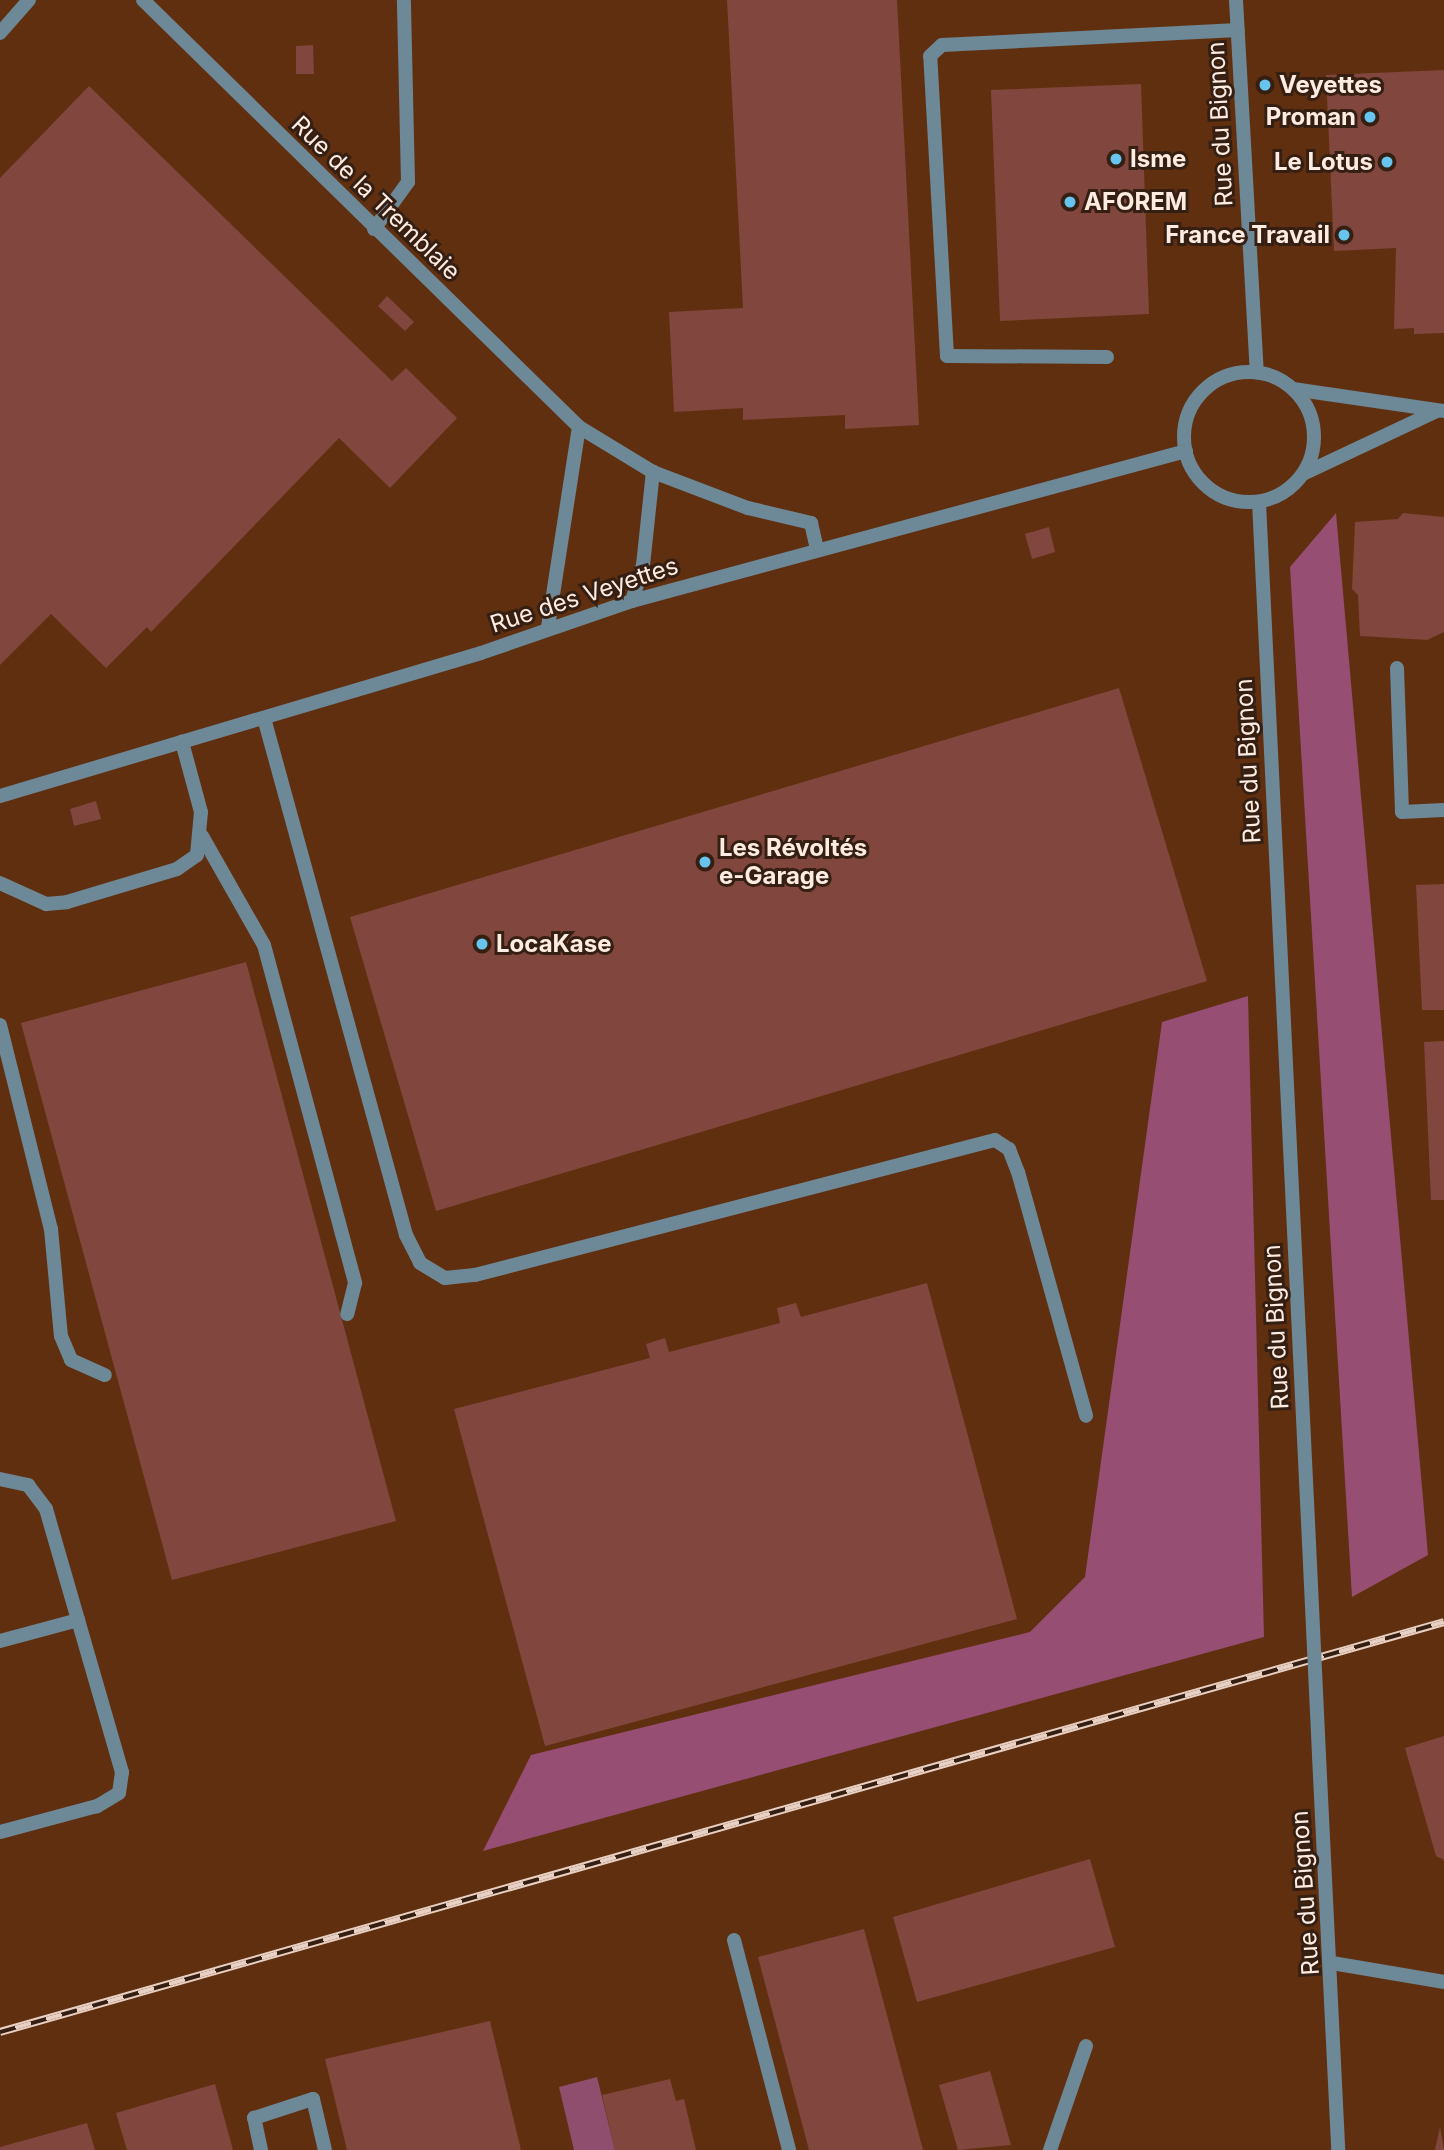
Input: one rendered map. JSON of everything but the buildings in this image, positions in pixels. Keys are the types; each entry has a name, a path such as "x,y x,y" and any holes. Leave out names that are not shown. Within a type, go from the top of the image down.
{"street":[{"path":"0,33 29,0"},
{"name":"Rue de la Tremblaie","path":"143,0 579,427 653,472 748,508 811,523 817,548"},
{"path":"374,229 408,183 404,0"},
{"name":"Rue du Bignon","path":"1236,0 1256,372"},
{"path":"1107,357 947,356 930,55 942,45 1238,30"},
{"path":"1256,372 1293,389 1441,411 1303,474 1259,502 1239,502 1204,484 1186,451 1190,410 1201,393 1236,373 1256,372"},
{"path":"1293,389 1304,403 1314,439 1303,474"},
{"path":"548,627 579,427"},
{"name":"Rue des Veyettes","path":"0,796 264,718 632,601 817,548 1186,451"},
{"path":"632,601 643,565 653,472"},
{"name":"Rue du Bignon","path":"1259,502 1319,1756 1332,1963 1338,2150"},
{"path":"1397,668 1402,813 1444,810"},
{"path":"264,718 406,1235 420,1263 445,1278 475,1275 995,1140 1009,1149 1018,1172 1086,1416"},
{"path":"182,742 202,836 264,945 355,1283 347,1314"},
{"path":"0,883 46,904 67,902 177,869 197,855 202,836"},
{"path":"0,1025 51,1229 61,1336 71,1360 106,1375"},
{"path":"0,1479 28,1485 46,1509 122,1772 118,1793 97,1806 0,1832"},
{"path":"0,1641 78,1620"},
{"path":"734,1940 789,2150"},
{"path":"1332,1963 1444,1982"},
{"path":"1050,2150 1086,2046"},
{"path":"261,2150 254,2118 313,2099 325,2150"}],"shaded area":[{"path":"1336,513 1428,1555 1352,1597 1290,567"},
{"path":"1248,996 1264,1637 483,1851 531,1755 1030,1632 1085,1577 1162,1022"},
{"path":"597,2077 615,2150 574,2150 559,2087"}],"railway":[{"path":"0,2032 1444,1622"}],"place":[{"name":"Veyettes","path":"1265,85"},
{"name":"Proman","path":"1370,117"},
{"name":"Isme","path":"1116,159"},
{"name":"Le Lotus","path":"1387,162"},
{"name":"AFOREM","path":"1070,202"},
{"name":"France Travail","path":"1344,235"},
{"name":"Les Révoltés e-Garage","path":"705,862"},
{"name":"LocaKase","path":"482,944"}]}
